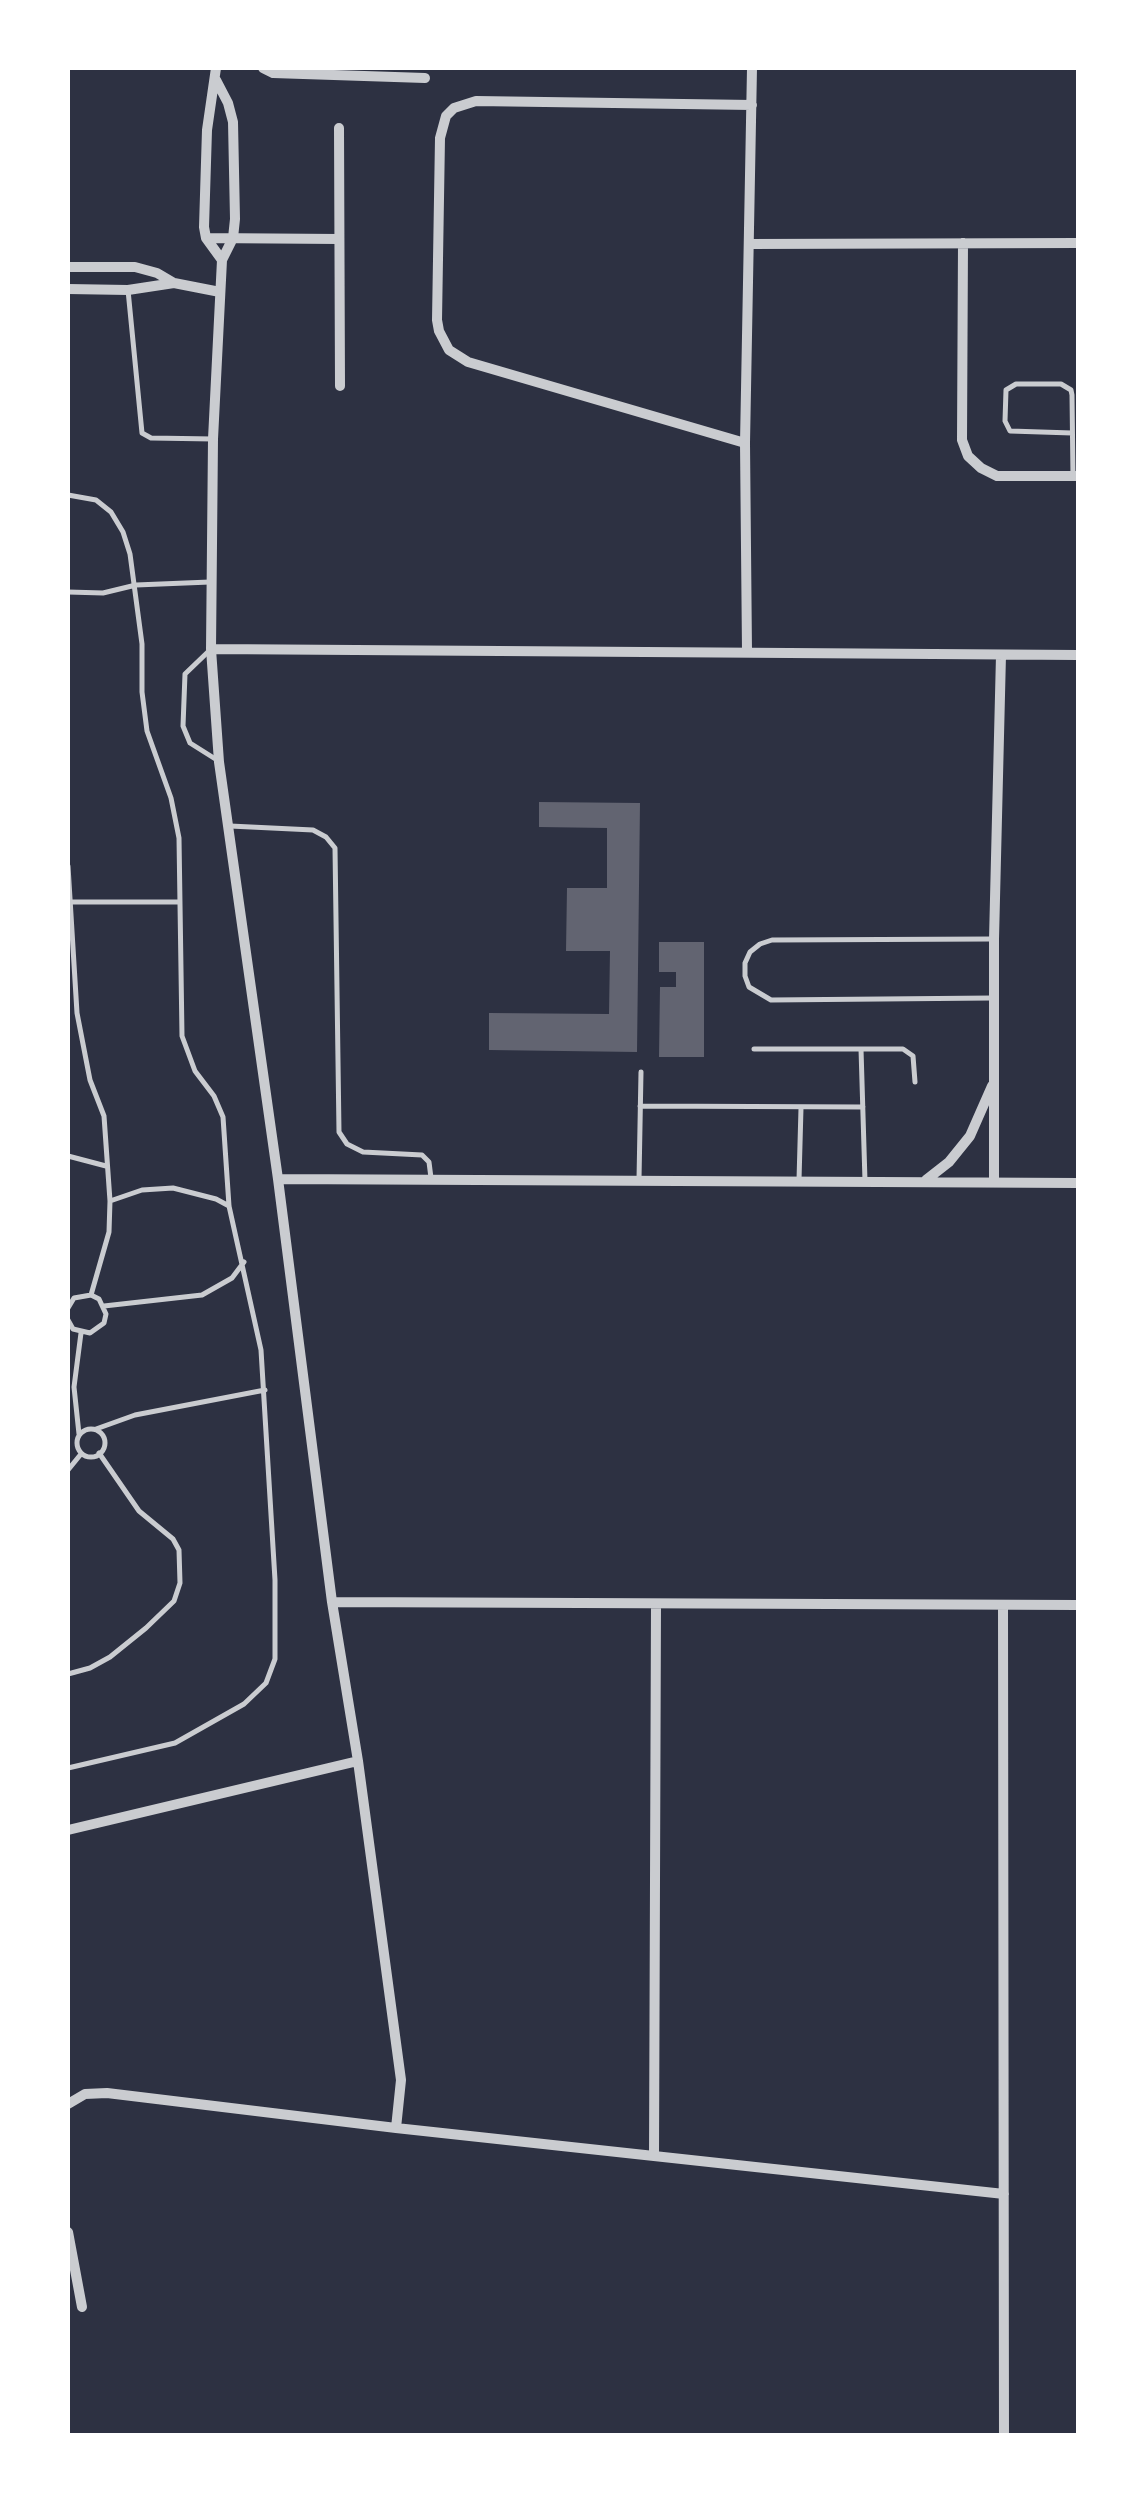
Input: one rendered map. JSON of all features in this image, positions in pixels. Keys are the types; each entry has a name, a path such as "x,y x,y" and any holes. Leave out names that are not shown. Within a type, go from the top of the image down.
{"street":[{"path":"216,68 208,130 206,238 222,260"},
{"path":"263,68 272,73 426,78"},
{"path":"748,652 745,443 752,68"},
{"path":"216,80 233,122 232,238 222,260 213,438 210,582 219,762 400,2080 396,2128"},
{"path":"745,443 458,357 449,350 438,331 440,138 446,116 454,108 476,101 752,104"},
{"path":"339,128 340,386"},
{"path":"206,238 340,239"},
{"path":"750,244 1078,242"},
{"path":"964,243 961,422 968,456 997,476 1076,476"},
{"path":"68,267 136,267 174,283 220,292"},
{"path":"68,288 128,290 174,283"},
{"path":"212,649 1078,655"},
{"path":"994,1182 1000,655"},
{"path":"924,1182 949,1162 970,1136 995,1076"},
{"path":"278,1178 1078,1183"},
{"path":"332,1602 1078,1605"},
{"path":"654,2156 656,1604"},
{"path":"1003,1606 1004,2436"},
{"path":"68,1830 358,1761"},
{"path":"68,2104 85,2094 108,2092 396,2128 1004,2194"},
{"path":"68,2232 82,2307"}],"lane":[{"path":"128,290 142,433 151,438 213,438"},
{"path":"1072,433 1010,431 1005,421 1006,390 1016,384 1066,386 1072,395 1076,476"},
{"path":"68,495 96,500 111,512 123,532 136,586 146,731 171,798 179,838 182,1036 222,1116 229,1206 261,1350 274,1580 274,1658 266,1683 244,1704 175,1743 68,1768"},
{"path":"68,592 103,593 136,586 210,582"},
{"path":"212,649 185,674 184,726 190,743 219,762"},
{"path":"227,826 313,830 326,836 334,848 339,1132 347,1144 363,1152 422,1156 431,1166 431,1178"},
{"path":"68,866 77,1013 90,1080 101,1103 110,1201 108,1232 91,1295"},
{"path":"70,902 179,902"},
{"path":"994,940 772,940 750,952 744,976 759,996 771,1000 995,998"},
{"path":"754,1049 908,1050 914,1056 914,1082"},
{"path":"862,1049 865,1180"},
{"path":"639,1179 641,1072"},
{"path":"640,1106 863,1107"},
{"path":"800,1107 800,1180"},
{"path":"68,1156 106,1166"},
{"path":"110,1201 142,1190 174,1188 229,1206"},
{"path":"91,1295 104,1306 202,1295 232,1278 244,1262"},
{"path":"68,1306 74,1298 91,1295"},
{"path":"68,1320 73,1329 90,1333 104,1323 104,1306"},
{"path":"81,1333 74,1387 79,1434 76,1446 80,1454 89,1457 99,1453 105,1441 96,1429"},
{"path":"79,1434 135,1414 265,1390"},
{"path":"68,1674 110,1657 146,1628 174,1601 180,1583 179,1550 174,1539 139,1511 99,1453"},
{"path":"68,1470 80,1454"}],"building":[{"path":"539,802 640,803 637,1052 489,1050 489,1013 609,1014 610,951 566,951 567,888 607,888 607,828 539,827"},
{"path":"659,942 704,942 704,1057 659,1057 660,987 676,987 676,972 659,972"}]}
